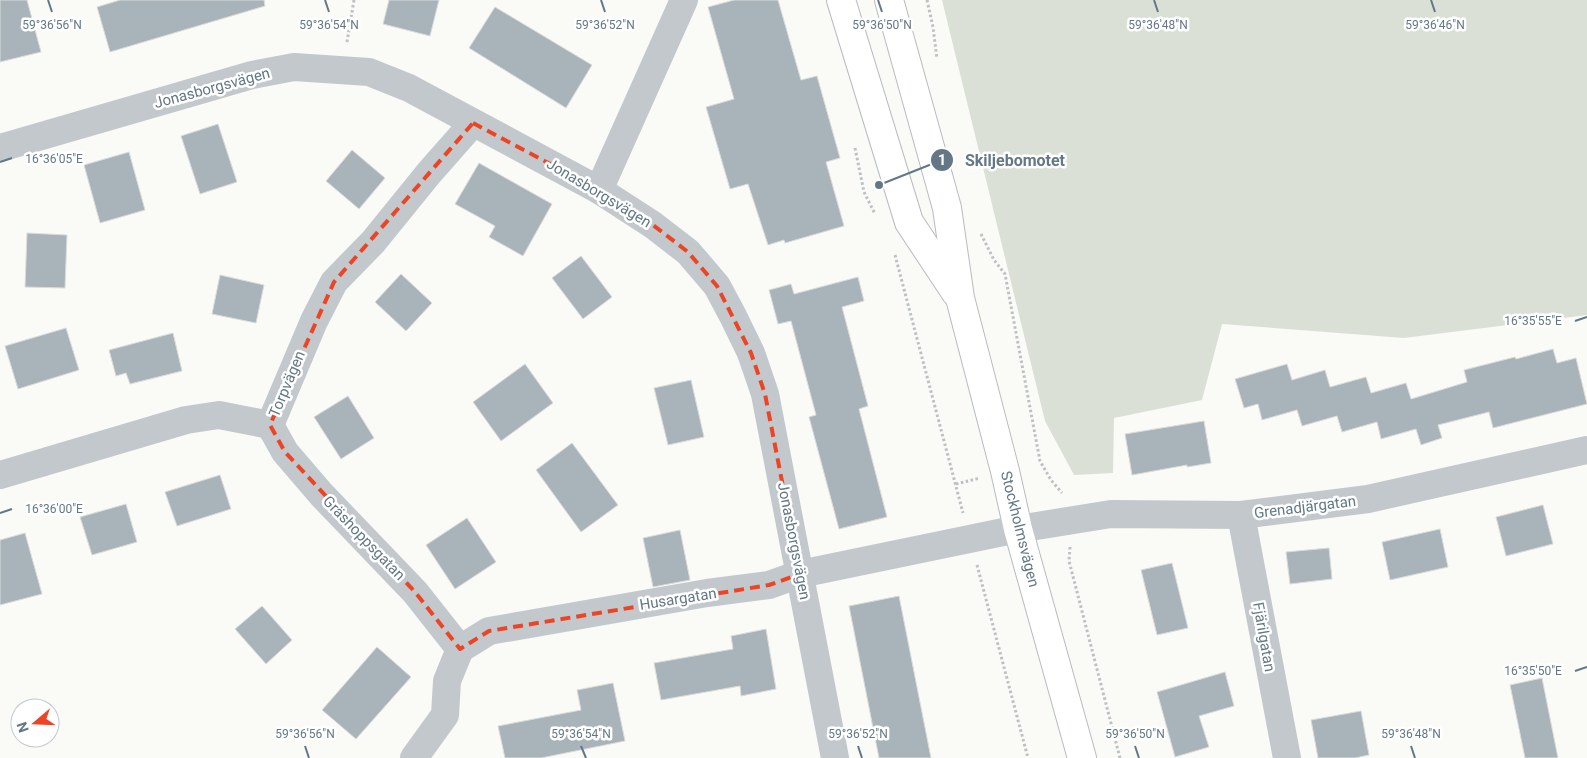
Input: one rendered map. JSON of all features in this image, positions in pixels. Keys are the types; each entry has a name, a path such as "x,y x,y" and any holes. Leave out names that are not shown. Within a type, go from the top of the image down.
{"main road":[{"name":"Stockholmsvägen","path":"840,0 909,222 960,298"},
{"name":"Stockholmsvägen","path":"892,4 947,208 960,298 1005,471 1018,529 1082,758"}],"street":[{"path":"599,190 684,0"},
{"name":"Jonasborgsvägen","path":"0,148 252,75 294,67 369,72 409,88 599,190 653,225 688,252 717,286 751,353 765,394 835,758"},
{"name":"Torpvägen","path":"0,474 186,420 219,414 270,425 314,321 334,282 373,242 473,123"},
{"name":"Gräshoppsgatan","path":"270,425 284,452 321,494 415,592 460,650"},
{"name":"Grenadjärgatan","path":"1018,529 1111,514 1241,515 1368,499 1587,450"},
{"name":"Fjärilgatan","path":"1241,515 1286,758"},
{"name":"Husargatan","path":"460,650 489,631 707,593 769,585 800,574 1018,529"},
{"path":"414,758 445,715 447,680 460,650"}],"path":[{"path":"343,70 354,0"},
{"path":"927,0 933,27 937,64"},
{"path":"854,145 864,192 876,216"},
{"path":"977,226 994,260 1005,274 1040,461 1051,480 1065,495 1070,521 1069,561 1120,758"},
{"path":"892,249 896,258 1028,758"}],"highlighted area":[{"path":"473,123 599,190 653,225 688,252 717,286 751,353 765,394 800,574 769,585 489,631 460,649 415,592 285,452 270,425 334,282"}],"shaded area":[{"path":"942,0 1587,0 1587,315 1404,338 1222,324 1202,400 1114,418 1113,473 1074,475 1045,421"}],"building":[{"path":"0,0 27,0 41,52 0,62"},
{"path":"120,0 264,0 265,6 110,52 97,7"},
{"path":"389,0 439,0 430,36 383,24"},
{"path":"734,0 778,0 801,80 817,76 840,158 826,162 844,226 785,243 784,240 768,245 748,184 730,189 706,107 734,99 708,7"},
{"path":"495,7 592,65 566,108 469,48"},
{"path":"218,124 237,182 200,194 181,136"},
{"path":"352,150 385,178 359,209 326,181"},
{"path":"129,152 145,210 100,223 84,165"},
{"path":"479,163 552,204 523,256 489,237 495,226 455,204"},
{"path":"27,233 67,235 65,288 25,287"},
{"path":"581,256 612,297 583,319 552,278"},
{"path":"401,274 432,303 406,331 375,302"},
{"path":"220,275 264,285 256,323 212,314"},
{"path":"858,277 864,301 842,307 868,406 859,409 887,517 839,529 809,417 816,415 791,321 778,324 769,290 791,284 794,294"},
{"path":"66,328 79,370 18,389 5,346"},
{"path":"173,333 182,371 130,384 126,373 116,376 109,350"},
{"path":"1553,349 1557,363 1576,358 1587,404 1493,428 1489,412 1438,425 1442,438 1421,445 1416,429 1381,439 1377,422 1342,432 1337,416 1302,426 1297,410 1262,420 1258,404 1244,408 1235,379 1287,364 1292,380 1325,370 1330,387 1366,377 1371,393 1406,383 1411,399 1467,382 1464,370"},
{"path":"525,364 553,403 501,441 473,402"},
{"path":"691,380 704,437 668,445 654,388"},
{"path":"348,396 374,438 341,459 314,417"},
{"path":"1204,421 1211,463 1187,467 1187,465 1132,475 1125,434"},
{"path":"572,443 618,505 581,532 536,470"},
{"path":"220,475 231,509 177,526 165,492"},
{"path":"126,504 137,542 92,555 80,517"},
{"path":"1543,505 1553,544 1506,556 1496,517"},
{"path":"467,518 496,562 455,589 426,545"},
{"path":"1440,529 1448,567 1390,580 1382,542"},
{"path":"680,530 690,580 653,587 643,538"},
{"path":"25,533 42,594 0,605 0,540"},
{"path":"1329,548 1332,579 1290,584 1286,552"},
{"path":"1172,563 1188,628 1157,635 1141,570"},
{"path":"899,596 931,758 879,758 849,606"},
{"path":"262,606 292,640 266,664 235,629"},
{"path":"766,629 776,689 741,696 740,686 661,700 654,663 733,649 731,636"},
{"path":"377,647 411,677 356,739 322,710"},
{"path":"1225,672 1234,706 1199,716 1209,747 1175,757 1157,692"},
{"path":"1542,678 1558,758 1525,758 1510,685"},
{"path":"613,683 625,741 541,758 505,758 498,726 581,710 577,690"},
{"path":"1361,711 1369,755 1355,758 1318,758 1311,720"}],"place":[{"name":"Skiljebomotet","path":"879,185"}]}
